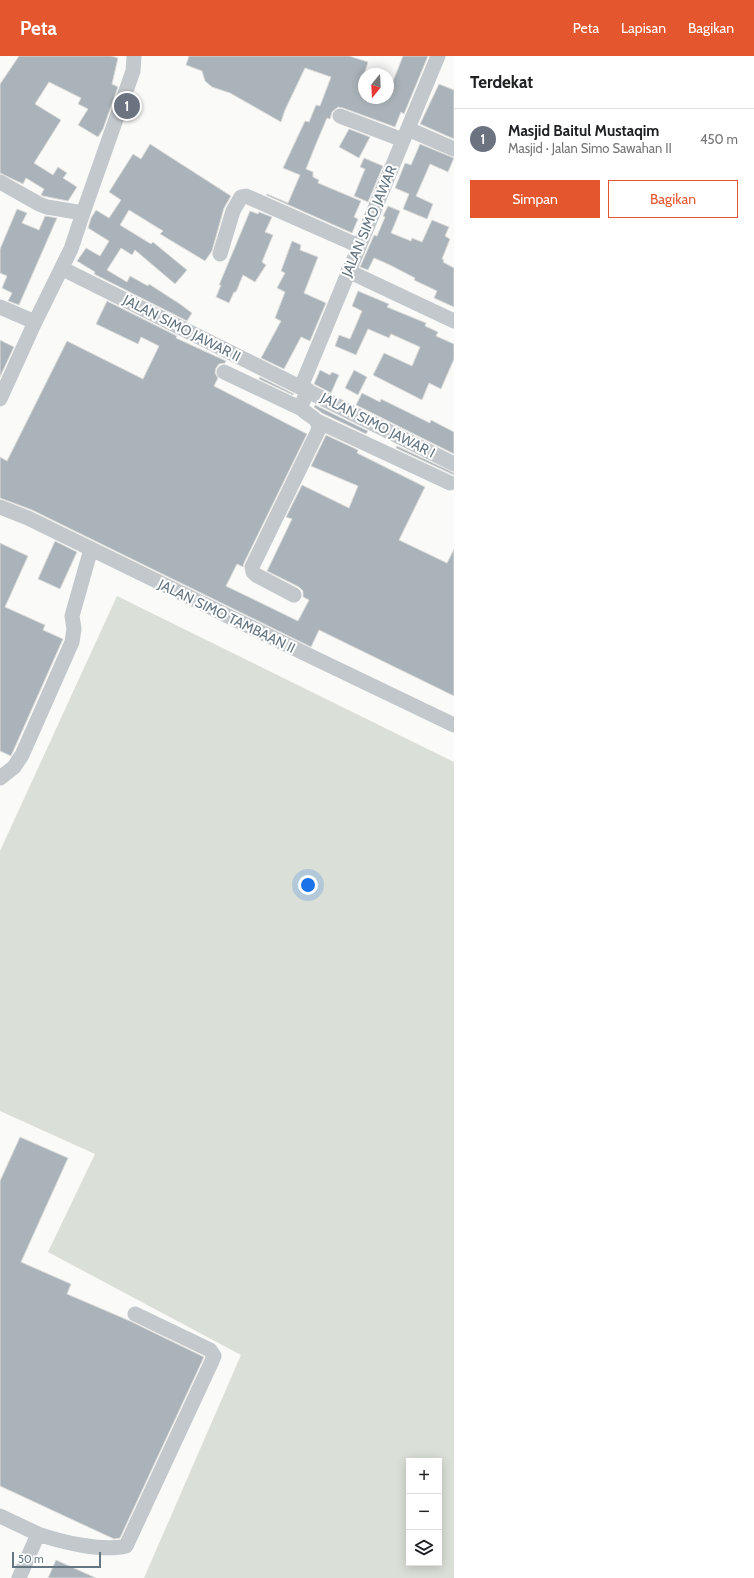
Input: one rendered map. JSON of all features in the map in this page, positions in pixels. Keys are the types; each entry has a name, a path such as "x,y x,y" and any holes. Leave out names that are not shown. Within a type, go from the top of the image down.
{"street":[{"path":"0,399 35,322 72,249 83,213 133,71 134,56"},
{"name":"JALAN SIMO JAWAR","path":"302,409 301,406 305,389 348,271 438,56"},
{"path":"340,116 454,149"},
{"path":"0,182 25,197 47,207 83,213"},
{"path":"220,254 233,211 239,199 246,196 359,246"},
{"name":"JALAN SIMO JAWAR II","path":"63,269 305,389"},
{"path":"348,271 454,321"},
{"path":"0,307 35,322"},
{"path":"224,372 302,409 318,420 450,483"},
{"name":"JALAN SIMO JAWAR I","path":"305,389 454,464"},
{"path":"294,595 256,575 253,572 252,567 318,431 318,420"},
{"name":"JALAN SIMO TAMBAAN II","path":"0,507 28,518 454,725"},
{"path":"0,778 14,767 22,755 72,642 74,630 72,616 91,549"},
{"path":"0,1516 38,1534 53,1539 107,1549 126,1546 214,1356 210,1350 135,1314"},
{"path":"19,1578 38,1534"}],"shaded area":[{"path":"117,596 454,762 454,1578 144,1578 241,1355 48,1252 95,1154 0,1111 0,851"}],"building":[{"path":"19,56 111,56 118,58 112,84 118,87 103,129 98,137 78,125 88,109 78,104 81,98 49,82 35,104 61,120 34,163 53,175 58,167 67,173 63,178 77,187 68,201 41,195 44,189 26,178 23,184 0,173 0,84"},
{"path":"189,56 349,56 368,62 366,68 358,68 358,104 394,104 394,78 403,56 428,56 404,114 401,112 395,127 338,107 332,112 330,119 327,118 306,169 313,172 313,177 319,180 318,183 361,201 354,217 358,219 352,233 266,195 267,194 288,203 300,175 283,168 305,121 309,122 316,105 320,106 331,77 305,68 285,110 281,122 230,93 212,87 205,81 202,71 186,65"},
{"path":"439,84 454,90 454,139 420,124"},
{"path":"349,129 370,137 359,158 339,147"},
{"path":"150,144 231,196 224,208 212,251 205,261 160,234 163,231 129,210 120,225 151,244 153,242 187,270 175,284 135,250 132,255 121,248 107,270 127,282 130,276 148,286 149,284 192,313 187,321 94,274 95,272 77,261 86,248 100,256 109,241 88,228 91,218 96,210 109,218 121,200 109,192 133,154 141,159"},
{"path":"420,144 454,158 448,172 430,164 416,196 433,204 427,219 403,209 409,194 395,188 405,163 411,165"},
{"path":"364,158 383,166 368,202 354,196 365,169 360,167"},
{"path":"388,206 400,211 391,233 411,241 412,238 422,242 432,220 449,227 445,236 450,239 442,259 444,260 443,262 454,268 454,307 434,298 437,291 414,280 415,278 374,258 368,270 360,267 374,235 377,236 385,217 383,216"},
{"path":"17,209 27,213 22,223 39,230 45,216 57,218 19,305 8,301 12,293 2,288 7,276 0,273 0,249"},
{"path":"250,211 258,214 259,212 272,217 265,232 273,235 262,262 266,265 255,282 243,275 236,292 234,292 229,303 216,297 221,285 219,285"},
{"path":"292,241 301,245 300,250 318,257 304,293 326,303 310,341 301,337 284,369 261,358 281,321 275,318 285,292 277,288 285,273 281,271"},
{"path":"358,291 389,304 387,307 426,323 425,326 438,332 436,336 454,344 454,359 441,389 429,383 422,400 373,375 384,353 412,366 420,347 391,334 389,338 368,329 356,355 335,346 339,335 350,339 362,311 352,306"},
{"path":"107,301 177,336 176,338 226,361 225,363 219,364 216,368 215,373 218,378 214,386 307,434 243,567 237,564 226,586 298,621 309,600 303,597 303,591 299,587 267,571 292,519 286,517 302,485 349,508 358,486 311,466 326,435 358,450 357,453 425,487 399,540 447,563 454,549 454,696 319,630 311,647 32,510 0,498 0,457 7,461 67,341 143,379 159,346 141,337 138,344 96,324"},
{"path":"0,340 14,347 0,377"},
{"path":"320,370 330,375 332,372 339,375 331,393 314,384"},
{"path":"354,370 367,377 358,395 345,388"},
{"path":"260,377 294,394 293,395 259,379"},
{"path":"362,393 380,402 381,399 430,423 431,420 454,432 454,454 356,405"},
{"path":"315,405 368,431 366,434 322,413 314,407"},
{"path":"397,446 454,473 454,475 396,448"},
{"path":"55,541 77,552 60,589 38,579"},
{"path":"0,543 28,556 5,607 45,625 43,630 63,639 11,756 0,751"},
{"path":"20,1137 68,1158 21,1262 71,1284 67,1294 130,1321 204,1357 120,1538 114,1539 0,1486 0,1181"},
{"path":"56,1560 96,1578 48,1578"}],"place":[{"name":"Masjid Baitul Mustaqim","path":"127,106"}]}
